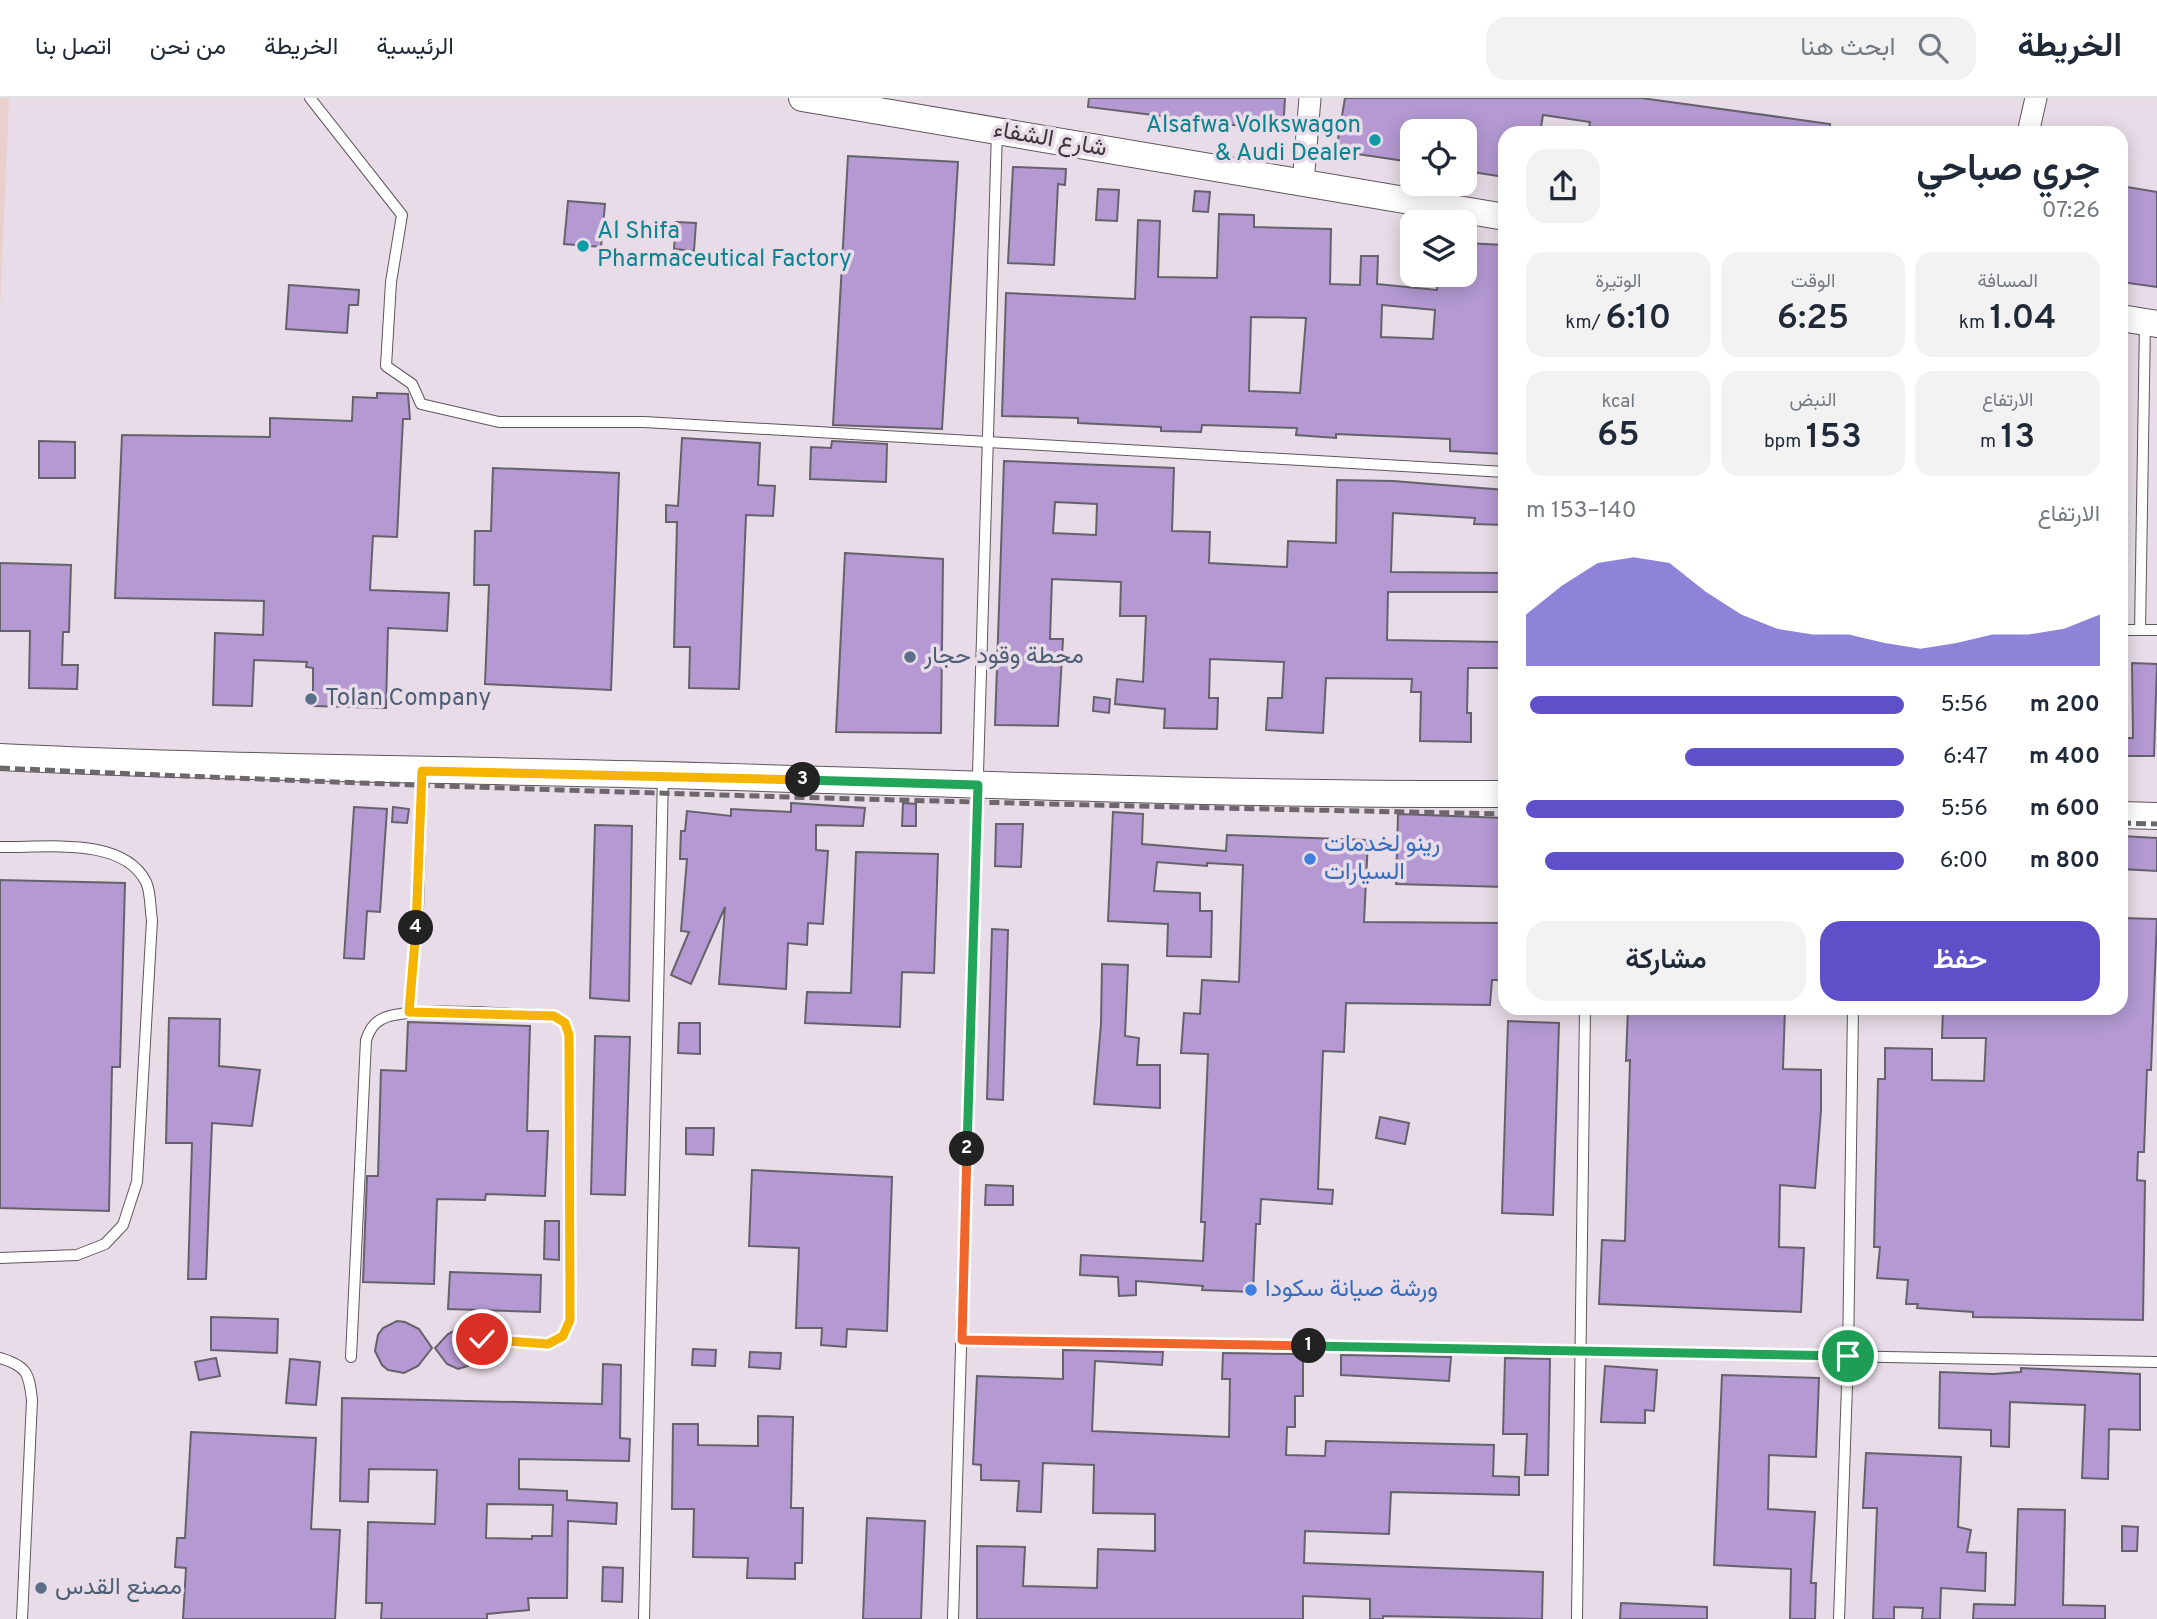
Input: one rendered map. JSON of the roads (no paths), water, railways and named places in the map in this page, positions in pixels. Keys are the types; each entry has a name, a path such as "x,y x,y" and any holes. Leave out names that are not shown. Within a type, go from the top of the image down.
{"street":[{"name":"شارع الشفاء","path":"802,98 830,100 1498,216"},
{"path":"1303,183 1310,98"},
{"path":"2030,126 2036,98"},
{"path":"0,757 260,768 663,775 1342,795 1498,794"},
{"path":"2128,815 2157,816"}],"lane":[{"path":"310,98 402,215 391,282 386,366 412,384 421,404 499,422 644,422 1498,472"},
{"path":"953,1619 997,131"},
{"path":"2140,630 2141,321"},
{"path":"2128,630 2157,631"},
{"path":"409,1012 418,909 422,771"},
{"path":"644,1619 663,775"},
{"path":"0,847 99,849 132,863 148,884 152,920 137,1182 123,1225 105,1244 76,1255 0,1258"},
{"path":"351,1357 366,1040 371,1027 382,1018 409,1012 554,1016 565,1023 569,1035 570,1320 563,1336 548,1344 482,1339"},
{"path":"1577,1619 1585,1015"},
{"path":"1839,1619 1848,1356 1853,1015"},
{"path":"962,1340 2157,1362"},
{"path":"0,1358 20,1364 29,1378 32,1400 22,1619"}],"railway":[{"path":"0,768 752,796 1498,814"},
{"path":"2128,823 2157,824"}],"place":[{"name":"Alsafwa Volkswagon & Audi Dealer","path":"1375,140"},
{"name":"Al Shifa Pharmaceutical Factory","path":"583,246"},
{"name":"محطة وقود حجار","path":"910,657"},
{"name":"Tolan Company","path":"311,699"},
{"name":"رينو لخدمات السيارات","path":"1310,859"},
{"name":"ورشة صيانة سكودا","path":"1251,1290"},
{"name":"مصنع القدس","path":"41,1588"}]}
